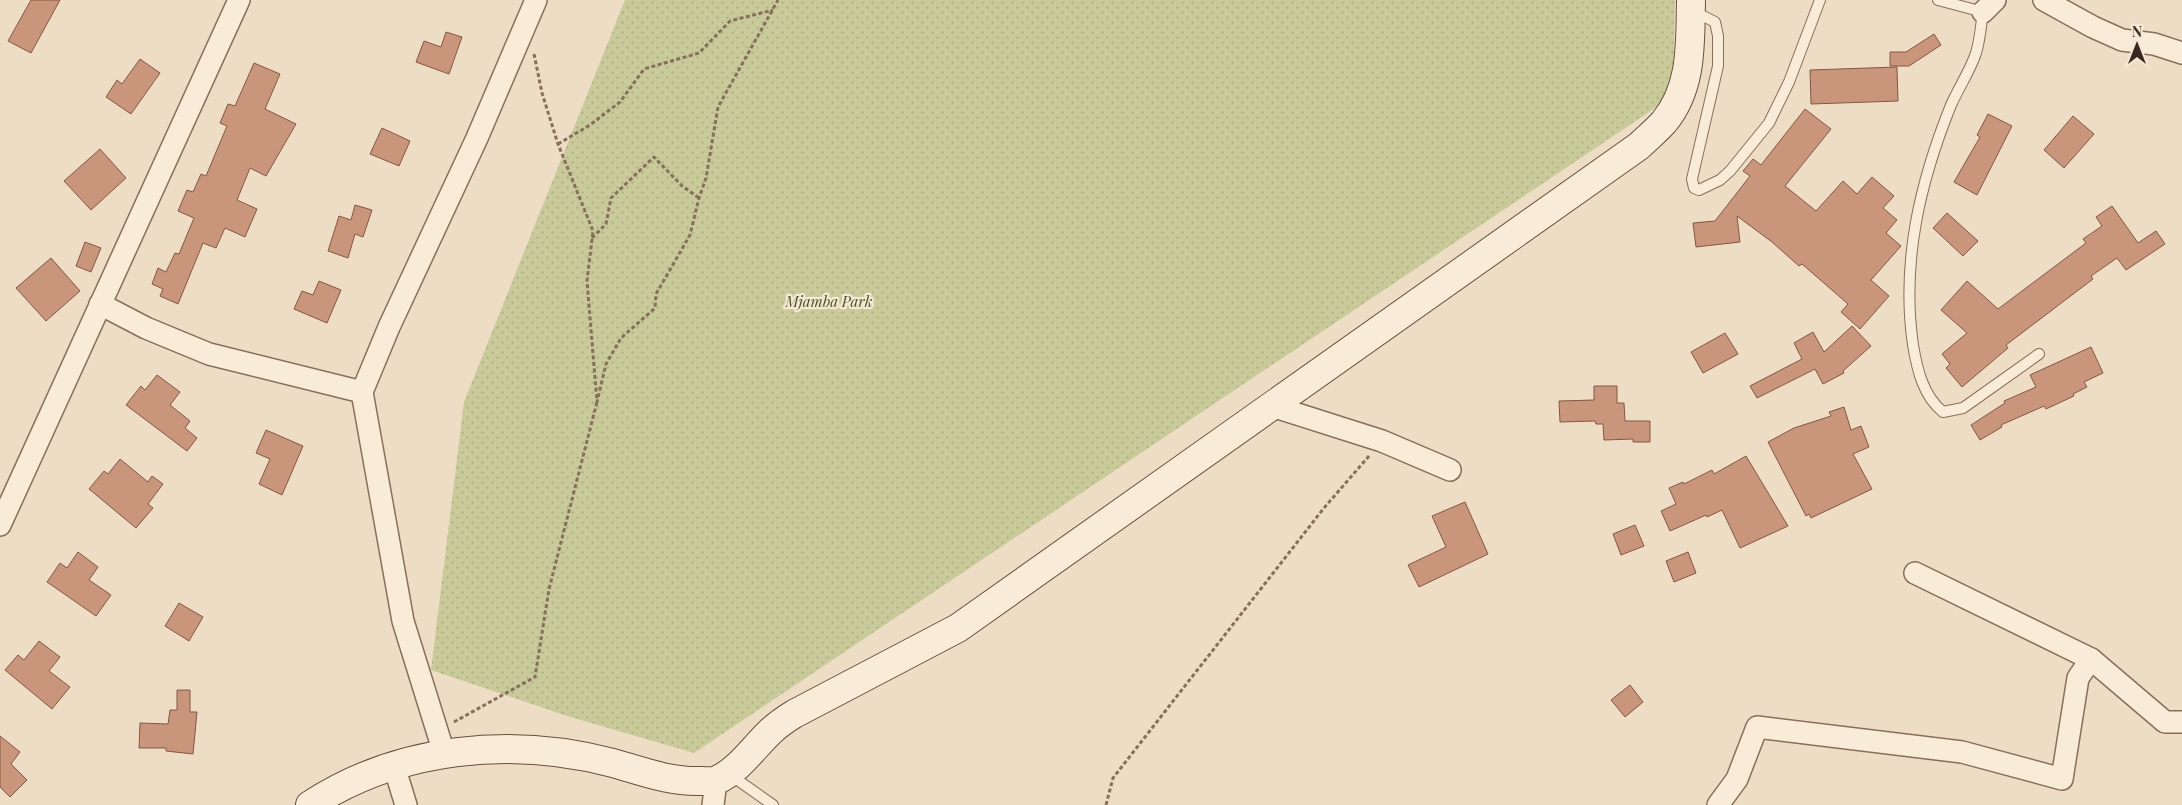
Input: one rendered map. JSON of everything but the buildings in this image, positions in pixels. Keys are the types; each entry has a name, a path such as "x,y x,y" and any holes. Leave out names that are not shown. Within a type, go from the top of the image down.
{"main road":[{"path":"310,805 359,778 394,766 441,742 487,749 560,753 612,763 657,777 719,786 772,730 794,714 958,628 1639,146 1664,122 1680,98 1689,66 1691,5"}],"street":[{"path":"0,525 238,0"},
{"path":"2044,0 2093,27 2122,40 2154,44 2182,54"},
{"path":"441,742 403,621 362,392 389,327 477,138 532,9"},
{"path":"100,304 146,328 209,354 362,392"},
{"path":"1272,406 1382,442 1450,470"},
{"path":"1914,573 2091,659 2165,722 2182,722"},
{"path":"1718,805 1737,779 1757,728 1962,752 2062,779 2078,678 2091,659"},
{"path":"394,766 406,805"}],"lane":[{"path":"1691,5 1714,22 1718,36 1718,66 1692,179 1694,188 1699,190 1720,180 1730,171 1769,123 1789,82 1820,0"},
{"path":"1938,0 1989,6 1976,53 1952,104 1923,186 1909,264 1909,316 1916,359 1926,392 1932,403 1943,412 1963,408 2038,354"},
{"path":"719,786 773,805"}],"path":[{"path":"441,742 535,676 549,589 606,364 621,338 655,308 656,294 690,235 706,178 718,107 778,0"},
{"path":"532,9 542,94 558,144 593,231 587,280 597,402"},
{"path":"558,144 590,125 620,102 644,69 699,53 730,21 773,10"},
{"path":"592,239 606,224 611,198 654,157 682,186 699,198"},
{"path":"1106,805 1113,778 1324,508 1382,442"}],"green space":[{"name":"Mjamba Park","path":"625,0 1675,0 1673,96 694,753 567,716 431,670 464,402"}]}
